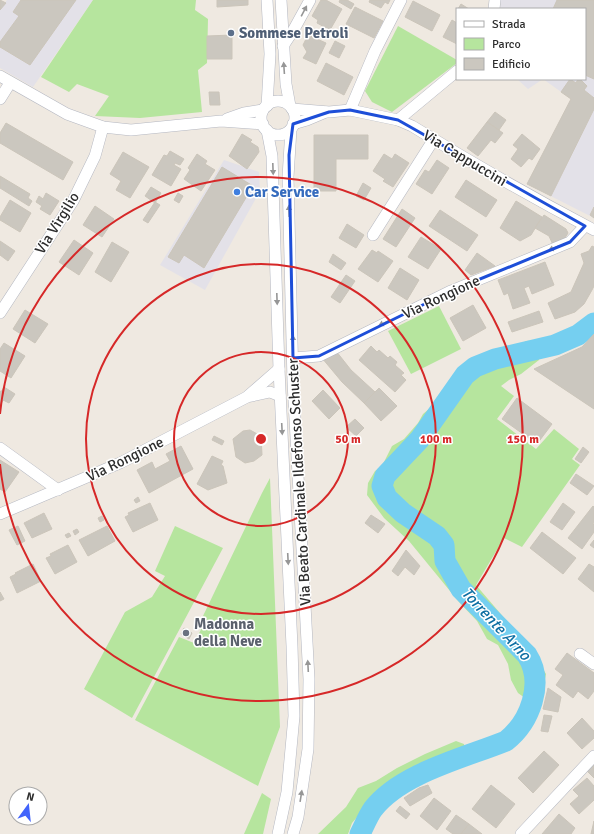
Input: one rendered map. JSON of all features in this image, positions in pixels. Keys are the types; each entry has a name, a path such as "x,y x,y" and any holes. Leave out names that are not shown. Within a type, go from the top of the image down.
{"street":[{"path":"267,0 270,54 265,108 262,119 265,127 272,134 279,135 292,126 295,117 291,108 286,84 281,0"},
{"path":"283,46 310,0"},
{"path":"350,110 375,51 401,0"},
{"path":"398,120 456,72"},
{"path":"0,76 67,114 103,127 131,130 221,121 265,108 273,102 278,101 286,103 291,108"},
{"path":"0,99 10,83"},
{"name":"Via Cappuccini","path":"291,108 329,112 350,110 398,120 434,139 557,212 590,228"},
{"name":"Via Cappuccini","path":"292,126 329,112"},
{"path":"221,121 265,127"},
{"name":"Via Beato Cardinale Ildefonso Schuster","path":"292,126 288,177 293,358 309,679 308,748 298,817 293,834"},
{"name":"Via Virgilio","path":"0,313 73,200 96,156 103,127"},
{"name":"Via Beato Cardinale Ildefonso Schuster","path":"265,127 272,156 280,396 294,716 287,792 278,834"},
{"path":"373,235 434,139"},
{"name":"Via Rongione","path":"293,358 319,356 451,291 570,242 590,228"},
{"name":"Via Rongione","path":"0,514 120,463 246,397 279,369"},
{"name":"Via Rongione","path":"246,397 270,392 280,396"},
{"path":"0,448 58,490"},
{"path":"580,654 594,664"},
{"path":"521,834 594,756"}],"highlighted area":[{"path":"350,110 398,120 585,226 570,242 451,291 319,356 293,358 289,155 293,124 329,112"}],"shaded area":[{"path":"7,0 93,0 33,87 0,68 0,10"},
{"path":"501,0 594,0 594,218 527,184 571,99 544,80 586,80 586,8 500,8"},
{"path":"518,80 542,80 528,89"},
{"path":"224,160 259,172 260,191 205,290 160,265"}],"green space":[{"path":"93,0 196,0 195,10 208,19 207,63 198,70 202,112 140,118 95,116 109,96 77,84 69,92 41,77"},
{"path":"398,26 456,59 456,64 392,112 372,102 365,91"},
{"path":"439,306 461,349 411,374 388,331"},
{"path":"541,340 539,360 521,374 501,386 514,396 497,419 536,449 554,429 579,449 572,459 580,465 522,547 504,538 476,585 530,648 546,674 542,694 525,698 518,693 511,680 508,664 498,645 487,639 477,621 459,602 409,541 384,518 367,495 368,483 375,471 382,466 392,446 404,439 418,423 423,414 436,403 466,363 476,359 511,351 526,341"},
{"path":"270,478 280,727 258,786 135,720 179,637 194,643 207,618 203,616"},
{"path":"175,526 223,548 132,718 84,689 125,612 152,597 165,576 155,571"},
{"path":"456,741 464,744 465,750 453,757 429,761 416,771 396,781 376,795 352,823 348,834 318,834 346,807 358,788 376,781 397,768 425,754"},
{"path":"262,793 271,799 263,834 244,834"}],"building":[{"path":"0,0 6,3 0,10"},
{"path":"21,0 76,0 30,65 0,47 0,42 19,16 13,12"},
{"path":"217,0 248,0 248,5 217,7"},
{"path":"321,0 326,0 342,9 330,30 317,23 318,20 312,16"},
{"path":"340,0 347,0 354,4 351,9 339,2"},
{"path":"370,0 390,0 388,4 385,2 381,8 369,2"},
{"path":"557,0 594,0 594,79 586,75 586,8 553,8"},
{"path":"413,1 440,15 432,31 405,17"},
{"path":"461,4 467,8 459,8"},
{"path":"355,7 383,21 374,38 346,24"},
{"path":"452,20 456,22 456,44 443,37"},
{"path":"232,35 232,59 207,59 207,36"},
{"path":"308,35 326,43 316,64 303,58 307,52 303,45"},
{"path":"335,41 345,46 339,58 329,53"},
{"path":"326,63 353,77 344,95 317,81"},
{"path":"569,80 576,83 578,80 581,80 587,86 584,90 594,98 594,109 551,196 527,184 571,99 561,92"},
{"path":"209,92 219,92 220,105 210,105"},
{"path":"495,112 506,120 499,130 487,122"},
{"path":"487,122 503,133 495,143 491,140 478,156 467,148"},
{"path":"6,123 73,162 63,180 0,143 0,133"},
{"path":"242,134 252,140 250,142 258,147 259,152 247,169 229,156"},
{"path":"522,134 540,149 532,160 529,158 521,167 511,159 518,149 513,145"},
{"path":"314,135 368,135 368,159 336,159 336,191 314,191"},
{"path":"170,151 184,159 180,165 175,163 174,165 181,169 171,186 152,175 164,155 167,156"},
{"path":"123,152 149,167 130,198 116,190 121,181 110,174"},
{"path":"197,154 207,161 205,164 215,170 201,191 184,179 190,170 188,168"},
{"path":"384,154 392,159 395,154 409,163 393,187 383,181 385,179 373,171"},
{"path":"437,160 449,168 432,194 416,184 425,170 429,172"},
{"path":"222,167 253,186 204,268 184,255 179,263 168,257"},
{"path":"0,176 30,194 28,198 32,201 29,206 0,188"},
{"path":"466,180 497,200 486,217 455,197"},
{"path":"363,183 371,188 364,200 356,196"},
{"path":"151,187 161,193 155,203 145,196"},
{"path":"46,193 59,201 50,215 40,209 42,206 36,202 39,196 43,199"},
{"path":"178,193 183,196 179,203 174,200"},
{"path":"10,200 31,213 20,232 0,220 0,217"},
{"path":"516,201 542,217 531,235 520,241 500,228"},
{"path":"155,202 160,205 148,223 143,220"},
{"path":"95,206 114,219 102,237 83,225"},
{"path":"594,207 594,218 590,215"},
{"path":"402,209 415,218 396,247 383,239"},
{"path":"440,210 478,235 467,251 429,226"},
{"path":"544,215 566,229 568,233 563,241 553,245 549,236 535,228"},
{"path":"347,224 364,235 356,248 339,238"},
{"path":"421,237 441,249 428,269 408,257"},
{"path":"74,240 93,253 79,275 59,262"},
{"path":"0,241 15,251 8,261 0,255"},
{"path":"112,242 129,252 111,282 95,272"},
{"path":"592,246 594,247 594,286 592,290 584,304 575,312 555,319 548,303 571,292 584,263 581,254 589,251"},
{"path":"372,250 377,253 378,251 393,261 378,282 358,269"},
{"path":"477,253 495,266 471,275 465,270"},
{"path":"333,254 346,263 341,270 329,262"},
{"path":"545,262 554,285 532,294 529,286 524,288 530,303 513,309 508,293 504,295 498,280"},
{"path":"400,268 419,280 407,300 388,288"},
{"path":"346,275 355,281 340,303 331,297"},
{"path":"473,305 486,328 463,341 450,318"},
{"path":"25,310 48,324 35,343 13,329"},
{"path":"539,311 543,322 512,332 508,322"},
{"path":"594,334 594,409 534,369 582,347"},
{"path":"4,343 25,356 11,378 0,371 0,349"},
{"path":"371,346 377,352 379,350 388,358 390,356 397,362 395,365 404,373 401,375 406,380 395,392 359,360"},
{"path":"336,351 351,370 375,392 364,403 342,382 322,358"},
{"path":"4,387 15,394 9,403 3,400 7,395 1,392"},
{"path":"379,388 397,406 381,421 364,403"},
{"path":"323,390 340,408 329,419 312,401"},
{"path":"0,391 7,395 0,405"},
{"path":"517,398 552,424 537,444 502,419"},
{"path":"355,419 364,428 356,436 346,427"},
{"path":"250,430 261,436 262,455 254,461 245,463 236,457 233,439 243,431"},
{"path":"214,436 224,441 222,445 212,440"},
{"path":"181,446 193,469 149,493 137,470 152,462 155,469 170,461 166,454"},
{"path":"583,447 589,452 581,463 575,459"},
{"path":"212,456 223,461 221,465 223,466 227,483 208,490 197,484"},
{"path":"0,460 19,472 5,492 0,489"},
{"path":"576,474 594,486 587,495 570,483"},
{"path":"138,497 140,501 136,503 134,500"},
{"path":"150,503 158,520 133,532 125,517 129,515 128,513"},
{"path":"563,503 575,512 562,530 550,522"},
{"path":"593,506 594,532 582,549 568,538"},
{"path":"44,513 52,529 32,538 24,523"},
{"path":"371,515 385,524 378,533 365,523"},
{"path":"102,516 104,520 100,522 98,518"},
{"path":"18,526 25,541 17,545 9,530"},
{"path":"107,526 115,541 88,556 79,540"},
{"path":"77,529 79,532 75,535 73,531"},
{"path":"542,532 576,558 563,574 530,548"},
{"path":"69,533 71,536 67,538 65,535"},
{"path":"594,540 594,548 590,545"},
{"path":"68,545 77,562 55,574 46,558 51,556 50,554"},
{"path":"406,550 420,566 414,575 405,567 398,576 392,571"},
{"path":"33,564 41,581 17,593 10,577"},
{"path":"589,564 594,567 594,592 578,579"},
{"path":"0,592 4,599 0,601"},
{"name":"Madonna della Neve","path":"184,628 192,633 189,639 181,634"},
{"path":"567,653 594,673 594,691 588,699 578,691 573,698 556,685 563,675 555,669"},
{"path":"548,688 561,697 558,712 543,709"},
{"path":"544,715 552,716 548,732 541,731"},
{"path":"582,718 594,731 594,738 582,749 567,733"},
{"path":"544,751 559,765 533,793 518,778"},
{"path":"594,762 594,778 586,770"},
{"path":"587,778 594,786 594,800 579,814 570,804 579,796 573,790"},
{"path":"428,785 432,793 410,806 404,798 419,788"},
{"path":"491,785 515,804 496,828 472,809"},
{"path":"434,798 451,811 437,830 420,816"},
{"path":"400,806 410,814 406,819 396,811"},
{"path":"559,814 575,828 571,834 542,834"},
{"path":"456,815 469,824 461,834 453,834 446,829"},
{"path":"594,821 594,834 591,834"},
{"path":"469,824 482,834 461,834"}],"waterway":[{"name":"Torrente Arno","path":"360,834 373,809 385,796 400,786 416,776 434,768 506,741 515,733 528,713 535,690 535,678 527,655 461,589 445,561 444,545 437,536 403,513 387,498 382,486 385,476 420,439 465,375 475,367 495,359 555,345 578,335 594,323"}],"place":[{"name":"Sommese Petroli","path":"231,33"},
{"name":"Car Service","path":"237,192"},
{"name":"Madonna della Neve","path":"186,633"}]}
